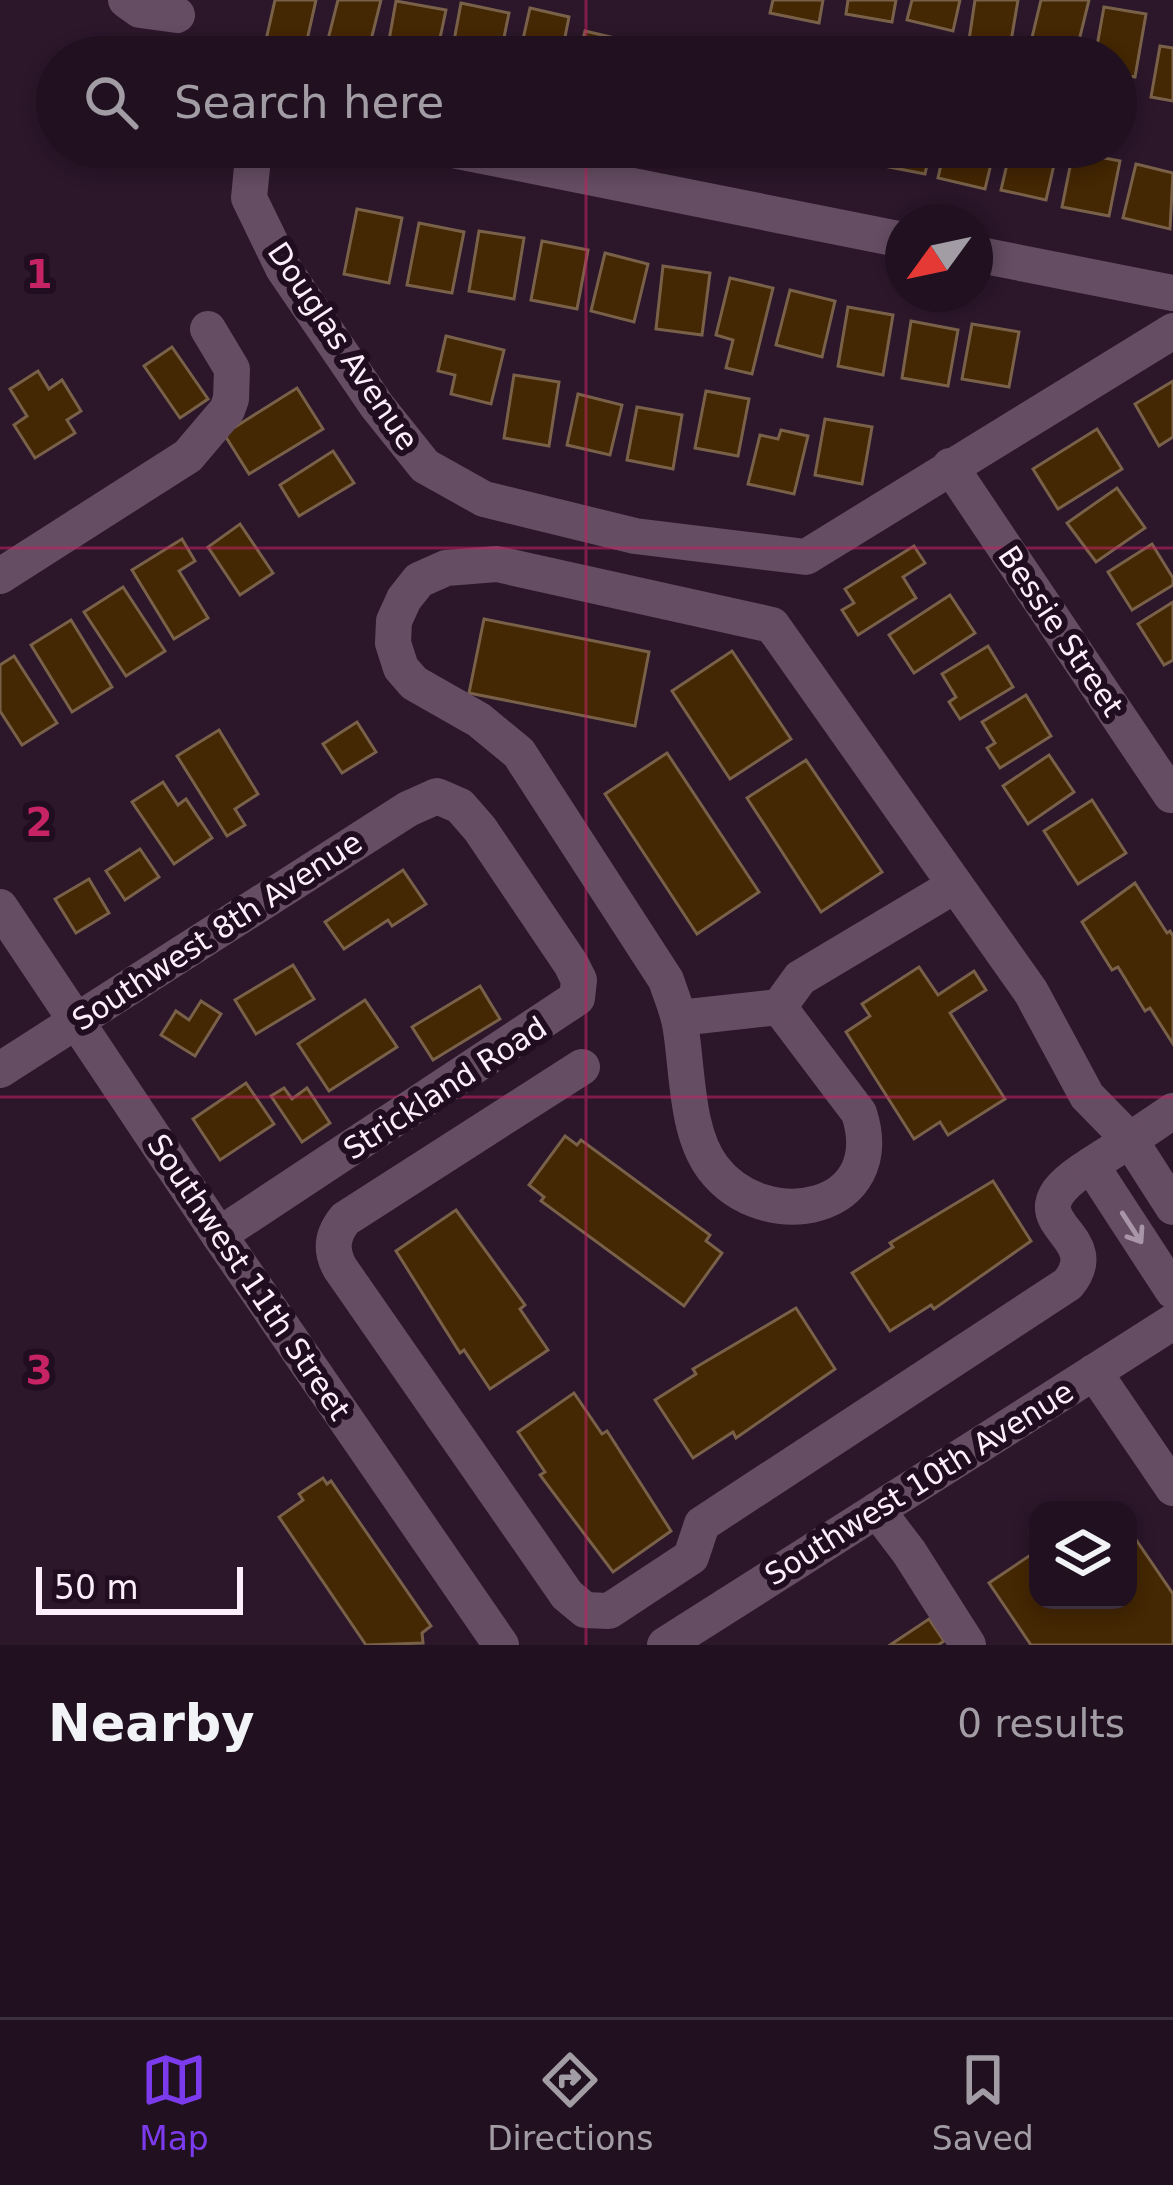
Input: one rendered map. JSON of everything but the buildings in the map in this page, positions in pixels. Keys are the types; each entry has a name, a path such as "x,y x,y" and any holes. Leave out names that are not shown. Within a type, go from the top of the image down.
{"street":[{"path":"126,0 140,10 177,15"},
{"name":"Douglas Avenue","path":"252,168 249,198 328,364 425,466 484,499 635,536 806,557 950,466"},
{"path":"543,168 885,236"},
{"path":"993,258 1173,293"},
{"path":"0,576 188,456 227,410 232,369 208,329"},
{"path":"950,466 1173,331"},
{"name":"Bessie Street","path":"950,466 1171,795"},
{"path":"778,1007 860,1113 866,1132 865,1154 845,1190 796,1208 763,1204 734,1190 710,1166 697,1135 679,1018 666,980 519,753 478,720 414,683 401,668 393,643 394,621 419,580 446,568 497,564 772,625 1031,992 1087,1096 1130,1140 1173,1207"},
{"name":"Southwest 8th Avenue","path":"0,1070 408,808 437,796"},
{"name":"Strickland Road","path":"219,1235 577,998 579,980 571,964 480,829 460,806 437,796"},
{"path":"679,1018 778,1007 800,978 954,886"},
{"name":"Southwest 11th Street","path":"0,907 501,1645"},
{"path":"582,1067 345,1219 332,1248 340,1268 540,1557 567,1595 585,1610 609,1611 691,1556 702,1524 1068,1284 1079,1258 1056,1218 1053,1200 1062,1183 1173,1111"},
{"path":"1091,1165 1173,1291"},
{"name":"Southwest 10th Avenue","path":"665,1645 1173,1322"},
{"path":"1094,1372 1173,1489"},
{"path":"877,1510 968,1645"}]}
